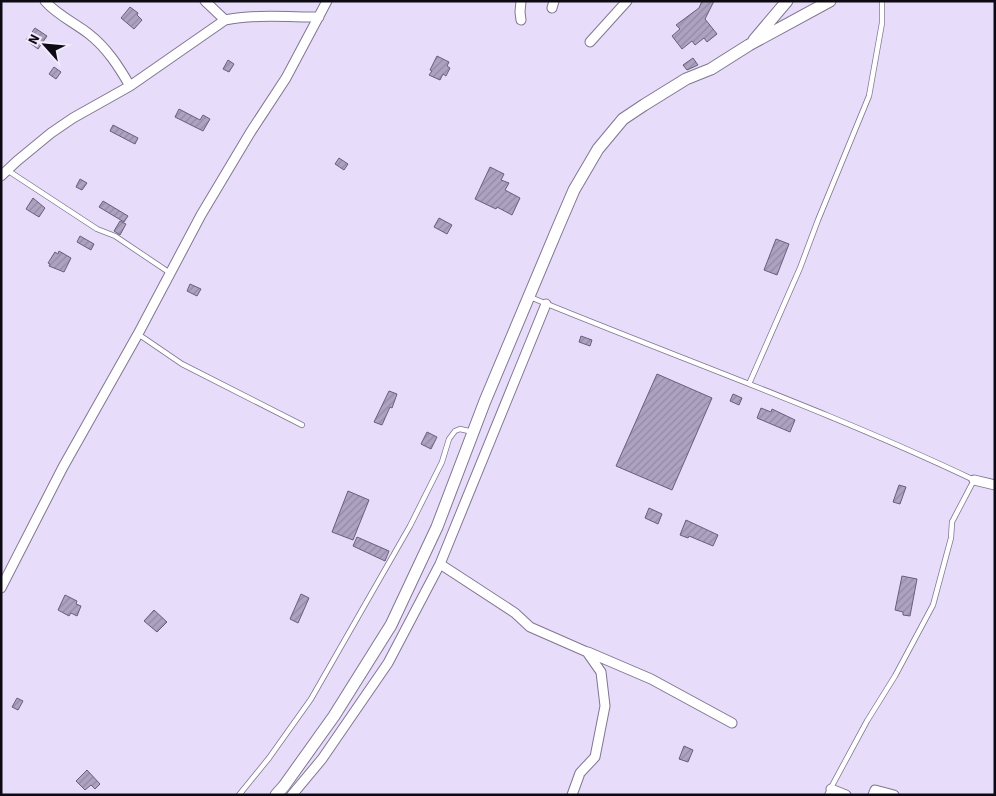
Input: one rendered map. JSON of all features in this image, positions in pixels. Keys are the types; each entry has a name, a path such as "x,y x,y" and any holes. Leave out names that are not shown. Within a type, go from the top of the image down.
{"street":[{"path":"45,1 57,13 91,35 118,65 130,86"},
{"path":"1,588 63,466 138,334 201,215 250,133 286,78 327,1"},
{"path":"521,1 521,20"},
{"path":"590,42 627,1"},
{"path":"749,45 787,1"},
{"path":"276,795 334,716 390,625 437,527 529,296 574,190 598,149 623,119 686,79 711,69 749,45 830,1"},
{"path":"209,3 212,10 225,20"},
{"path":"4,173 51,133 73,118 130,86 225,20 270,16 319,18"},
{"path":"292,795 322,760 388,663 440,564 546,304"},
{"path":"974,480 995,485"},
{"path":"440,564 515,614 530,627 651,679 732,723"},
{"path":"572,795 580,773 595,757 605,706 601,672 587,652"},
{"path":"873,795 875,790 894,795"},
{"path":"829,792 846,795"}],"lane":[{"path":"749,384 800,268 869,96 882,23 882,1"},
{"path":"4,173 98,229 116,236 170,273"},
{"path":"529,296 863,430 974,480 952,522 951,538 933,605 829,792"},
{"path":"138,334 182,364 302,425"},
{"path":"239,795 269,758 311,699 410,526 442,462 448,439 454,430 460,428 474,432"}],"building":[{"path":"702,1 714,1 705,19 717,34 707,42 704,38 695,45 692,41 682,49 672,36 680,29 676,25 699,8"},
{"path":"130,7 138,13 137,15 142,20 134,29 121,18"},
{"path":"35,28 47,36 38,49 26,40"},
{"path":"437,56 449,62 447,66 450,68 446,76 443,74 440,80 429,75"},
{"path":"693,58 698,65 687,70 683,65"},
{"path":"228,60 234,64 229,72 223,69"},
{"path":"54,67 61,72 56,79 49,74"},
{"path":"179,109 200,120 203,115 210,119 203,131 175,117"},
{"path":"113,125 138,138 135,144 110,131"},
{"path":"339,158 348,164 344,170 335,164"},
{"path":"490,167 504,174 501,180 509,183 505,190 520,198 512,215 475,199"},
{"path":"80,179 87,183 82,190 76,187"},
{"path":"33,198 45,208 39,217 26,209"},
{"path":"103,201 128,216 124,222 99,207"},
{"path":"439,218 452,225 447,234 434,227"},
{"path":"120,221 126,224 120,235 114,231"},
{"path":"80,236 94,244 91,250 77,242"},
{"path":"776,239 789,244 777,275 764,270"},
{"path":"59,251 71,258 64,272 49,266 50,264 48,263 55,252 58,254"},
{"path":"190,284 201,289 197,296 187,291"},
{"path":"581,336 592,340 590,346 579,342"},
{"path":"657,374 712,398 672,490 616,466"},
{"path":"389,391 397,394 392,408 390,407 382,425 374,422"},
{"path":"733,394 742,398 739,405 730,401"},
{"path":"761,408 771,412 772,409 795,420 790,432 757,418"},
{"path":"427,432 437,437 431,449 421,444"},
{"path":"899,485 906,487 900,504 893,502"},
{"path":"348,491 369,500 353,540 332,532"},
{"path":"649,508 662,514 658,524 645,518"},
{"path":"686,520 718,535 713,546 689,536 688,538 680,535"},
{"path":"357,537 389,551 385,561 353,546"},
{"path":"902,576 917,579 910,616 903,615 903,612 895,610"},
{"path":"301,594 309,598 298,623 290,619"},
{"path":"65,595 77,601 76,604 81,606 77,616 71,613 69,616 58,610"},
{"path":"154,610 167,622 157,632 144,621"},
{"path":"17,698 23,701 18,710 12,707"},
{"path":"684,746 693,750 688,762 679,759"},
{"path":"87,770 100,784 95,789 91,785 85,790 76,781"}]}
